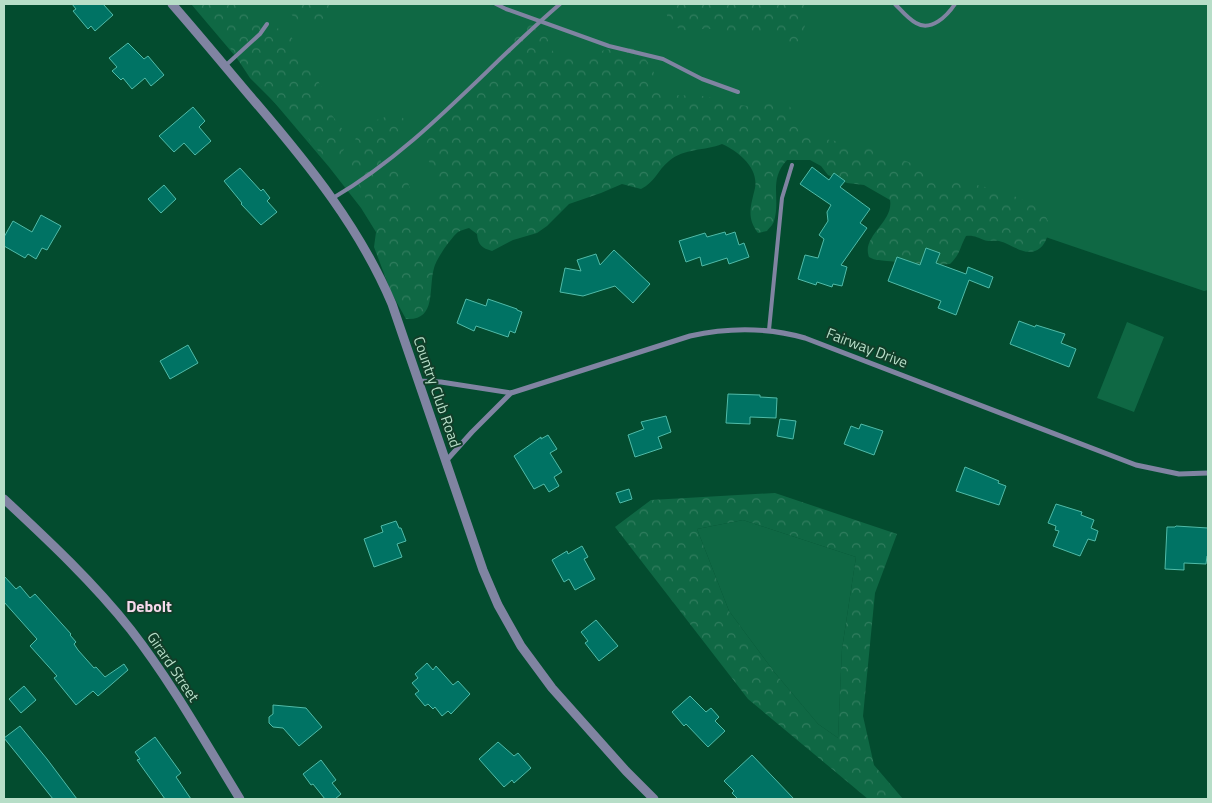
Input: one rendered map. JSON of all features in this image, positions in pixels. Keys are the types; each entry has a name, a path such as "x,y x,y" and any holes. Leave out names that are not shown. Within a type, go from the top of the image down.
{"street":[{"name":"Country Club Road","path":"172,4 276,127 333,198 349,222 381,277 392,304 483,570 498,605 521,646 552,688 626,771 654,799"},
{"name":"Fairway Drive","path":"418,382 440,382 511,393 690,336 713,330 753,328 805,338 1136,465 1179,474 1208,473"},
{"name":"Fairway Drive","path":"446,462 472,432 511,393"},
{"name":"Girard Street","path":"4,499 98,592 130,630 182,704 240,799"}],"lane":[{"path":"496,4 609,46 663,59 690,73 738,92"},
{"path":"333,198 360,182 406,147 560,4"},
{"path":"895,4 916,24 927,26 942,19 955,4"},
{"path":"225,67 260,34 267,24"},
{"path":"768,330 782,198 792,165"}],"green space":[{"path":"191,4 1208,4 1208,290 1204,291 655,104 384,245 361,208 329,167"},
{"path":"194,4 235,4 257,24 280,29 288,33 324,90 331,114 346,134 346,146 338,159 326,158 320,153 299,127 250,78 223,37"},
{"path":"286,4 333,4 326,16 315,23 309,24 297,20"},
{"path":"666,4 805,4 805,25 796,44 789,43 779,36 772,34 756,36 710,29 691,31 679,29 671,23 667,15"},
{"path":"534,15 544,20 550,47 558,56 578,56 614,48 636,50 646,60 667,92 672,94 702,96 745,106 783,103 789,105 798,124 806,133 873,149 916,165 936,176 985,187 1024,201 1039,210 1048,221 1048,234 1044,244 1035,251 1026,252 1004,242 986,241 974,236 966,236 958,254 950,264 933,265 874,259 869,257 869,242 887,215 890,208 890,200 864,185 847,183 828,175 821,166 810,160 787,160 781,167 776,182 776,213 773,222 767,231 758,233 751,216 755,188 754,174 751,167 741,156 722,144 675,157 665,165 650,183 641,189 622,184 569,204 547,226 537,233 513,240 492,251 481,246 477,234 469,228 459,231 435,264 427,309 423,315 406,319 391,292 374,247 377,225 352,168 351,157 357,133 361,127 391,115 399,115 404,119 405,124 381,157 381,163 387,166 393,164 404,174 411,193 411,214 417,212 444,186 425,155 426,142 442,121 460,108 500,61 511,45 522,21"},
{"path":"1127,322 1164,337 1134,412 1097,398"},
{"path":"775,493 897,534 875,593 863,716 874,765 903,799 868,799 748,699 615,527 651,500","holes":["743,520 856,557 842,649 838,738 818,724 775,673 729,611 697,529"]},
{"path":"743,520 856,557 842,649 838,738 818,724 775,673 729,611 697,529"}],"building":[{"path":"72,4 103,4 113,15 95,31 91,26 88,29 73,11 76,9"},
{"path":"128,43 144,59 148,56 164,75 151,86 145,78 132,89 123,78 121,80 112,71 117,67 109,58"},
{"path":"193,107 205,121 199,127 211,141 195,155 184,143 174,152 159,136"},
{"path":"812,167 829,180 834,173 845,181 840,187 870,209 860,223 867,228 841,265 847,267 842,286 833,284 832,287 817,282 816,285 798,279 805,255 818,258 824,239 819,235 828,221 827,212 831,205 800,184"},
{"path":"240,168 261,191 263,189 270,198 267,201 277,212 261,225 241,204 224,181"},
{"path":"164,185 176,199 161,213 148,199"},
{"path":"41,215 61,226 47,250 42,248 36,259 28,254 25,258 4,246 4,237 13,221 32,232"},
{"path":"725,232 726,235 735,232 739,245 744,243 749,257 729,264 727,258 702,266 700,257 686,262 679,241 705,233 707,237"},
{"path":"926,248 940,253 936,263 966,274 968,267 993,277 989,288 969,280 956,315 938,308 941,301 888,281 897,257 920,265"},
{"path":"614,250 650,284 633,303 615,286 583,296 560,292 565,268 581,271 577,260 596,254 600,265"},
{"path":"466,299 486,306 488,299 522,312 515,333 510,331 508,337 476,326 474,331 457,323"},
{"path":"1019,321 1065,334 1061,343 1076,349 1069,367 1010,344"},
{"path":"188,345 198,363 170,379 160,361"},
{"path":"728,394 760,395 760,397 777,398 776,418 750,417 750,424 726,423"},
{"path":"666,416 671,432 658,437 662,448 635,457 628,435 644,429 641,422"},
{"path":"780,419 796,421 793,439 777,436"},
{"path":"861,424 883,431 874,455 844,444 851,426 859,429"},
{"path":"548,435 557,449 550,453 562,472 554,477 559,486 549,492 544,484 534,489 514,456 541,437 541,439"},
{"path":"965,467 999,481 998,483 1006,486 999,505 956,491"},
{"path":"629,489 632,499 620,503 616,493"},
{"path":"1056,504 1082,512 1081,515 1094,520 1091,528 1098,531 1095,541 1088,539 1080,556 1053,546 1059,531 1055,530 1056,526 1048,523"},
{"path":"396,521 406,541 397,544 402,557 374,567 364,539 383,532 381,526"},
{"path":"1167,527 1208,528 1208,556 1206,564 1184,563 1184,570 1165,569"},
{"path":"582,546 588,557 584,559 595,579 575,590 569,579 564,582 552,560 567,551 568,554"},
{"path":"4,576 16,589 20,586 30,598 35,594 71,634 78,650 105,677 124,664 128,670 98,696 93,691 76,705 54,678 57,676 30,646 37,639 4,602"},
{"path":"596,620 618,646 599,661 585,643 588,641 581,632"},
{"path":"427,663 433,670 436,666 453,685 458,681 470,694 451,714 448,711 442,716 435,707 433,709 428,704 425,706 415,694 419,691 412,683 418,678 415,674"},
{"path":"24,686 36,700 21,713 9,699"},
{"path":"690,696 706,712 711,708 719,717 715,721 725,731 708,747 686,724 684,726 672,712"},
{"path":"273,705 306,708 322,727 299,746 283,728 273,727 269,723 269,717 273,714"},
{"path":"20,726 77,799 53,799 4,738"},
{"path":"155,737 181,773 176,777 191,799 165,799 137,760 140,759 135,752"},
{"path":"498,742 514,756 518,753 531,768 514,783 512,780 504,787 479,759"},
{"path":"752,755 794,799 738,799 732,793 734,791 724,781"},
{"path":"321,760 336,780 332,783 341,794 335,799 325,799 303,774"}],"district":[{"name":"Debolt","path":"149,606"}]}
